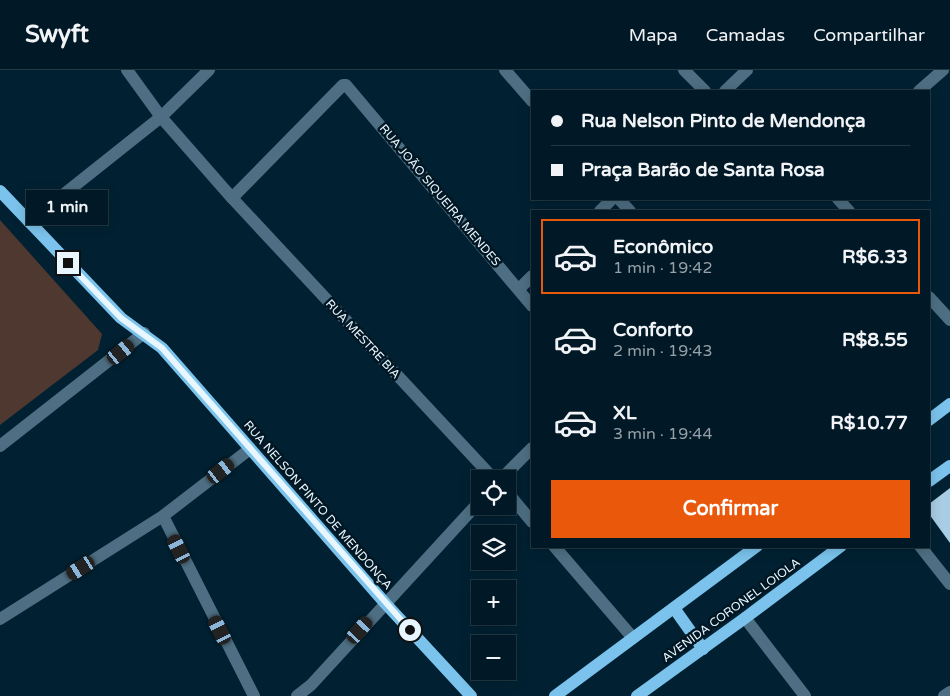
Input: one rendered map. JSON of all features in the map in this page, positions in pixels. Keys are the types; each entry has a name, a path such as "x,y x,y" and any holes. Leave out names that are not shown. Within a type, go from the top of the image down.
{"main road":[{"name":"RUA NELSON PINTO DE MENDONÇA","path":"0,191 121,318 162,348 385,603 471,696"},
{"path":"930,419 950,404"},
{"path":"930,480 950,466"},
{"path":"556,696 754,548"},
{"name":"AVENIDA CORONEL LOIOLA","path":"637,696 838,548"},
{"path":"674,608 703,649"}],"street":[{"name":"RUA MESTRE BIA","path":"127,70 161,116 232,198 486,470"},
{"path":"28,222 161,116 209,70"},
{"path":"505,70 531,100"},
{"path":"684,70 704,90"},
{"path":"731,89 747,70"},
{"path":"920,90 943,70"},
{"name":"RUA JOÃO SIQUEIRA MENDES","path":"232,198 342,85 346,85 531,305"},
{"path":"601,210 611,200"},
{"path":"620,200 629,210"},
{"path":"839,200 849,210"},
{"path":"519,289 531,277"},
{"path":"930,298 950,320"},
{"path":"0,446 144,333"},
{"path":"0,619 163,516 250,449"},
{"path":"510,470 531,449"},
{"path":"516,503 531,521"},
{"path":"298,696 471,511"},
{"path":"163,516 254,696"},
{"path":"556,548 633,638"},
{"path":"922,548 950,584"},
{"path":"745,618 805,696"},
{"path":"944,696 950,692"}],"shaded area":[{"path":"0,220 102,334 98,350 0,425"}],"building":[{"path":"950,488 950,543 930,515 930,503"}],"route":[{"path":"68,263 121,318 162,348 410,630"}]}
